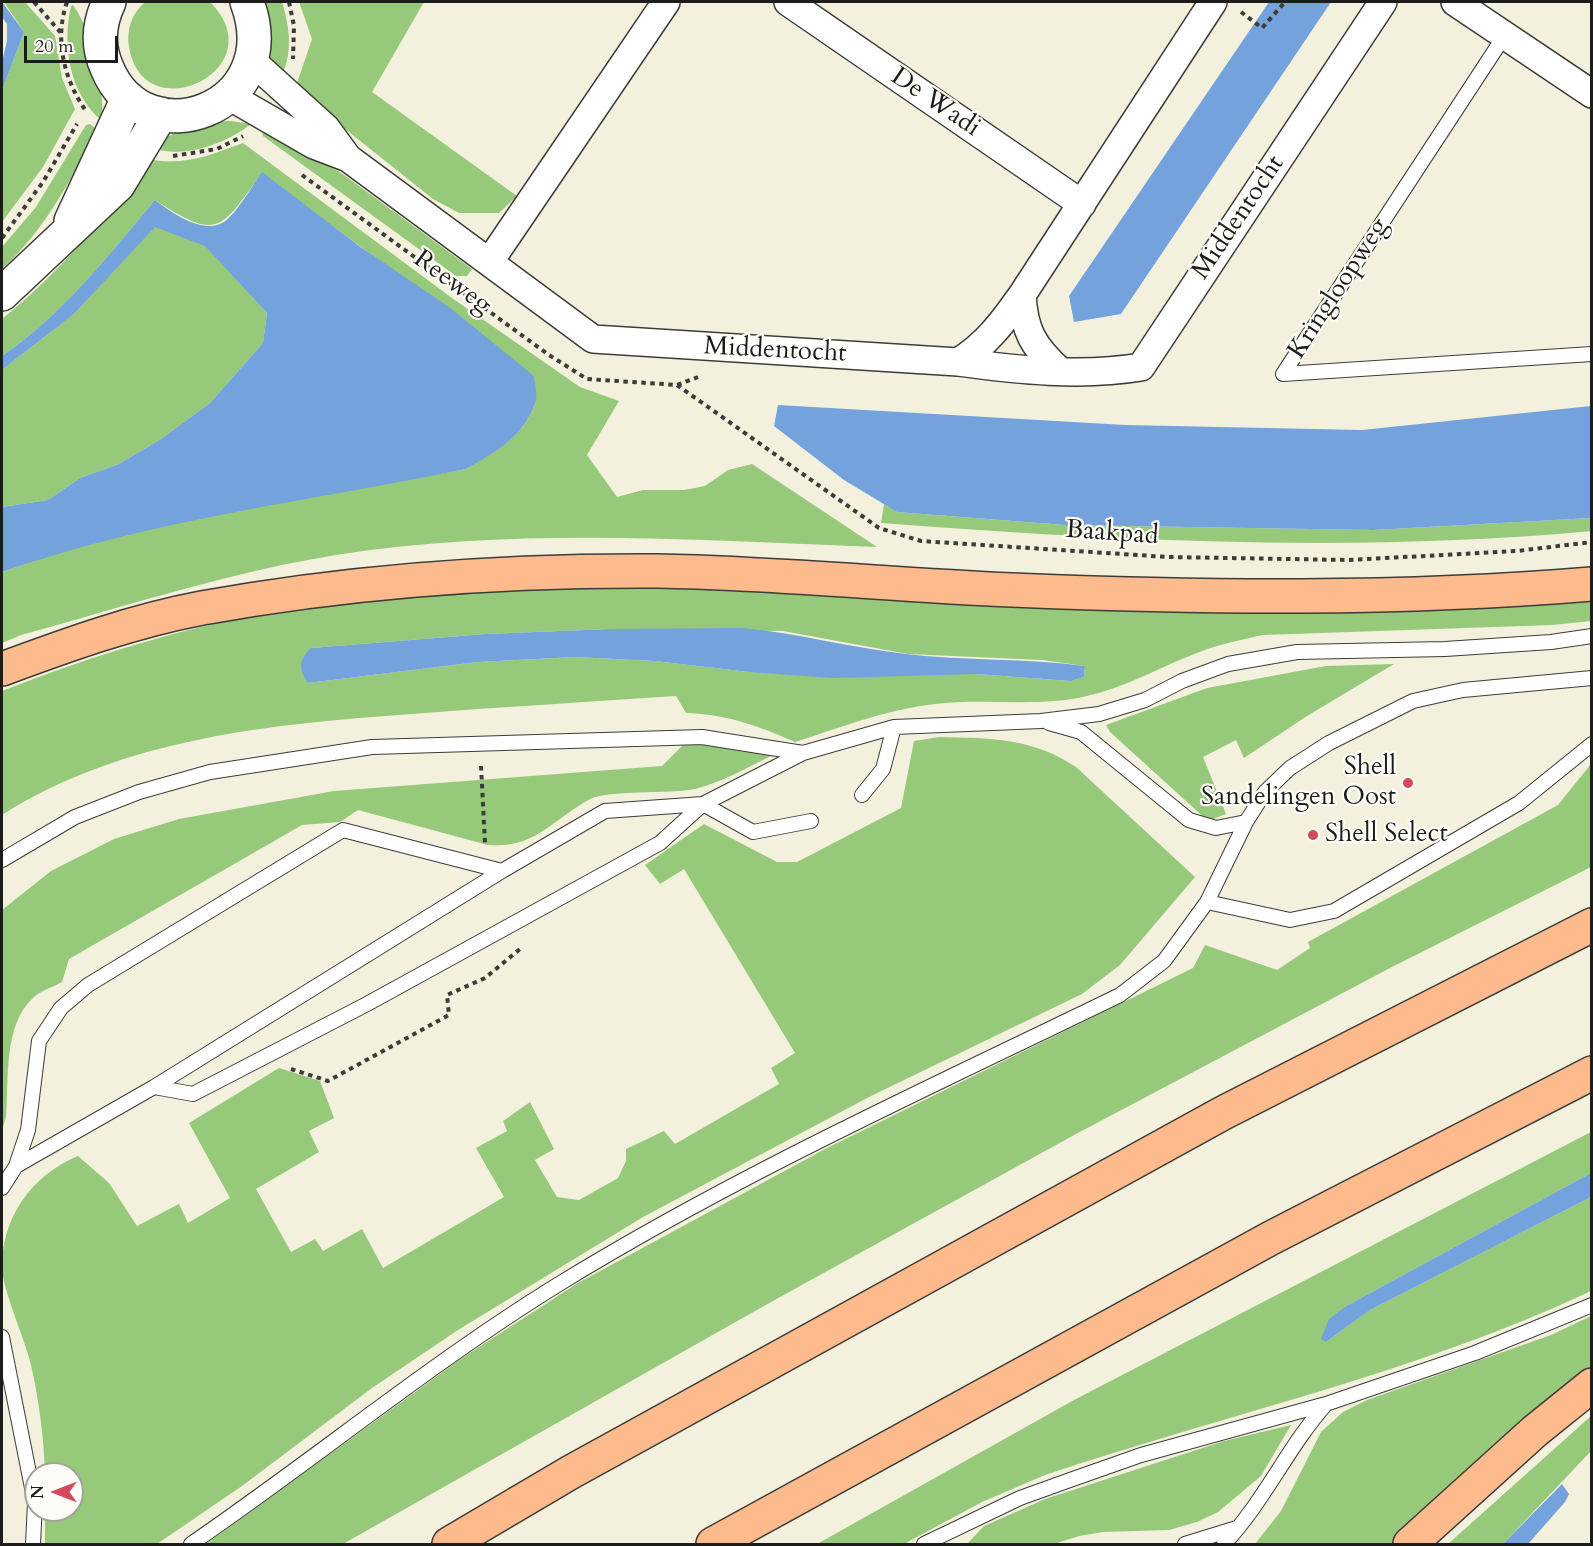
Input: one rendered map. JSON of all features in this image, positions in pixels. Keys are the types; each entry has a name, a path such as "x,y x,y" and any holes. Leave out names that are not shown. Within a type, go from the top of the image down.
{"highway":[{"path":"2,669 84,639 199,609 327,591 511,572 662,572 1013,590 1212,596 1417,596 1592,584"},
{"path":"449,1545 571,1472 1223,1113 1592,925"},
{"path":"713,1545 1271,1238 1592,1073"},
{"path":"1410,1545 1535,1431 1592,1385"}],"street":[{"path":"99,6 100,46 104,60 118,87 138,105 161,114 175,116 204,111 230,96 239,86 252,61 255,31 247,2"},
{"path":"490,261 666,2"},
{"name":"De Wadi","path":"788,2 1082,204"},
{"path":"958,362 977,350 993,335 1022,295 1213,2"},
{"name":"Middentocht","path":"593,339 958,362 1060,371 1111,372 1141,367 1383,2"},
{"path":"1455,2 1592,94"},
{"name":"Reeweg","path":"252,61 326,128 348,158"},
{"name":"Reeweg","path":"230,96 314,146 348,158 593,339"},
{"path":"68,230 93,168 128,98"},
{"path":"2,294 118,185 161,114"},
{"path":"1022,295 1024,319 1028,331 1042,355 1060,371"}],"lane":[{"name":"Kringloopweg","path":"1505,35 1283,374 1592,354"},
{"path":"154,1087 193,1094 234,1073 367,1004 660,843 703,804 803,753 894,727 1041,721 1099,714 1145,700 1182,681 1228,664 1297,652 1445,649 1551,642 1592,636"},
{"path":"190,1545 261,1496 387,1401 559,1284 685,1212 786,1158 1120,994 1164,961 1207,902 1246,822 1265,792 1290,768 1329,743 1413,701 1463,690 1592,678"},
{"path":"1041,721 1081,732 1189,820 1216,828 1246,822"},
{"path":"862,795 883,769 894,727"},
{"path":"2,860 75,818 139,792 210,771 372,747 702,737 803,753"},
{"path":"1207,902 1290,920 1334,911 1518,803 1592,744"},
{"path":"16,1166 154,1087 502,871 605,811 703,804 753,832 811,821"},
{"path":"2,1188 16,1166 28,1130 39,1041 61,1008 88,985 343,830 502,871"},
{"path":"924,1545 1020,1498 1141,1455 1326,1404 1475,1353 1592,1305"},
{"path":"2,1337 35,1503 33,1545"},
{"path":"1224,1545 1242,1526 1308,1425 1326,1404"},
{"path":"1185,1545 1242,1526"},
{"path":"947,1545 953,1529"}],"path":[{"path":"34,2 61,33"},
{"path":"1239,12 1262,28 1285,2"},
{"path":"2,238 43,182 86,110"},
{"name":"Reeweg","path":"294,169 549,355 587,379 677,385"},
{"name":"Baakpad","path":"677,385 879,528 921,541 1168,557 1349,560 1517,551 1592,542"}],"green space":[{"path":"4,2 25,2 55,36 62,78 75,109 43,167 2,222 2,91 24,32"},
{"path":"145,2 210,2 226,27 228,49 218,68 200,82 178,88 157,86 139,73 129,47 128,34 133,17"},
{"path":"258,2 282,2 289,37 288,55 283,73 271,59"},
{"path":"299,2 424,2 372,92 517,196 499,213 459,213 433,199 295,89 312,39"},
{"path":"73,5 86,30 96,61 102,121 82,97 71,68 67,37 68,21"},
{"path":"231,121 251,124 229,138 204,148 177,152 152,148 169,136 188,128"},
{"path":"90,124 97,130 56,204 31,238 2,269 2,247 36,207 86,125"},
{"path":"270,129 344,175 472,269 467,276 456,276 263,136 262,130"},
{"path":"243,143 452,298 580,387 619,401 587,455 617,497 643,490 684,490 705,486 728,470 752,464 877,547 609,538 542,538 409,546 301,561 220,579 21,635 2,643 2,572 72,548 184,520 466,469 506,443 524,425 530,415 536,401 534,376 262,173 237,206 227,217 217,223 207,225 193,222 155,200 64,304 24,340 2,356 2,319 62,264 80,244 146,159 185,160 207,156"},
{"path":"155,226 205,245 267,313 263,343 210,403 161,439 119,464 80,478 48,500 2,507 2,370 74,314"},
{"path":"884,504 897,512 1065,525 1373,530 1591,518 1592,531 1414,542 1236,542 1147,539 881,523"},
{"path":"526,584 1591,596 1591,621 1552,625 1263,635 1205,650 1129,682 1087,696 1035,702 963,702 926,705 869,718 795,742 742,722 686,713 676,696 445,711 306,723 200,739 148,752 97,768 49,789 2,815 2,691 109,653 183,632 257,615 352,600","holes":["610,629 783,631 908,654 1042,660 1085,666 1084,677 1071,681 976,674 749,672 655,661 575,657 478,662 308,683 311,648 486,634"]},
{"path":"1394,664 1307,716 1244,758 1236,740 1203,757 1226,814 1208,821 1110,732 1106,725 1207,688 1326,666"},
{"path":"939,737 993,739 1027,745 1060,757 1076,767 1195,877 1120,965 1082,994 871,1096 643,1217 458,1330 372,1388 242,1486 157,1544 45,1544 45,1522 84,1522 84,1462 44,1462 34,1378 2,1272 3,1252 13,1217 33,1187 61,1164 78,1156 109,1183 137,1226 179,1204 188,1223 230,1198 189,1123 279,1068 320,1081 334,1118 309,1131 319,1152 256,1189 291,1252 315,1239 323,1251 362,1229 383,1268 504,1197 476,1148 507,1131 503,1121 530,1102 554,1149 535,1160 557,1197 579,1200 618,1178 626,1161 626,1149 664,1131 675,1144 779,1084 771,1068 795,1053 684,869 660,884 645,865 704,824 777,862 797,862 901,808 914,741"},
{"path":"685,743 717,744 775,754 726,778 695,789 598,796 577,807 531,838 504,845 488,845 358,810 340,822 302,825 69,959 62,982 33,998 23,1010 17,1023 9,1054 6,1117 2,1130 2,910 51,871 114,839 179,819 334,791 662,766"},
{"path":"1591,764 1591,867 1390,968 1076,1134 771,1302 343,1544 206,1544 462,1358 578,1283 825,1149 1193,968 1205,945 1277,970 1310,948 1308,942 1558,805"},
{"path":"1591,1132 1591,1173 1348,1305 1326,1342 1370,1310 1591,1197 1591,1291 1458,1346 1390,1369 1045,1475 982,1502 904,1544 817,1544 1074,1400"},
{"path":"1591,1316 1591,1371 1393,1544 1255,1544 1281,1511 1321,1432 1343,1412 1367,1400 1551,1335"},
{"path":"1591,1416 1591,1451 1503,1544 1448,1544"},
{"path":"1291,1425 1261,1476 1218,1512 1197,1522 1169,1530 1103,1532 1079,1536 1054,1544 967,1544 984,1526 1045,1499 1224,1441"}],"water":[{"path":"2,2 24,32 2,91 2,62 7,41 7,24 2,17"},
{"path":"1269,2 1331,2 1121,314 1074,322 1069,296"},
{"path":"262,172 362,248 449,307 534,376 536,401 523,426 497,450 466,469 174,525 116,538 2,572 2,507 48,500 80,478 119,464 161,439 210,403 263,343 267,313 205,246 155,227 74,314 2,370 2,356 24,340 64,304 155,200 188,221 207,226 216,225 224,222 234,213"},
{"path":"778,405 1125,425 1362,430 1591,406 1591,518 1373,530 1065,525 897,512 844,480 774,426"},
{"path":"742,628 906,654 1085,666 1084,677 1071,681 976,674 833,678 749,672 655,661 575,657 478,662 308,683 301,669 302,661 311,648 486,634 610,629"},
{"path":"1591,1173 1591,1197 1370,1310 1326,1342 1321,1339 1329,1319 1348,1305"},
{"path":"1562,1484 1569,1494 1565,1502 1528,1544 1503,1544"}],"place":[{"name":"Shell Sandelingen Oost","path":"1408,783"},
{"name":"Shell Select","path":"1313,835"}]}
